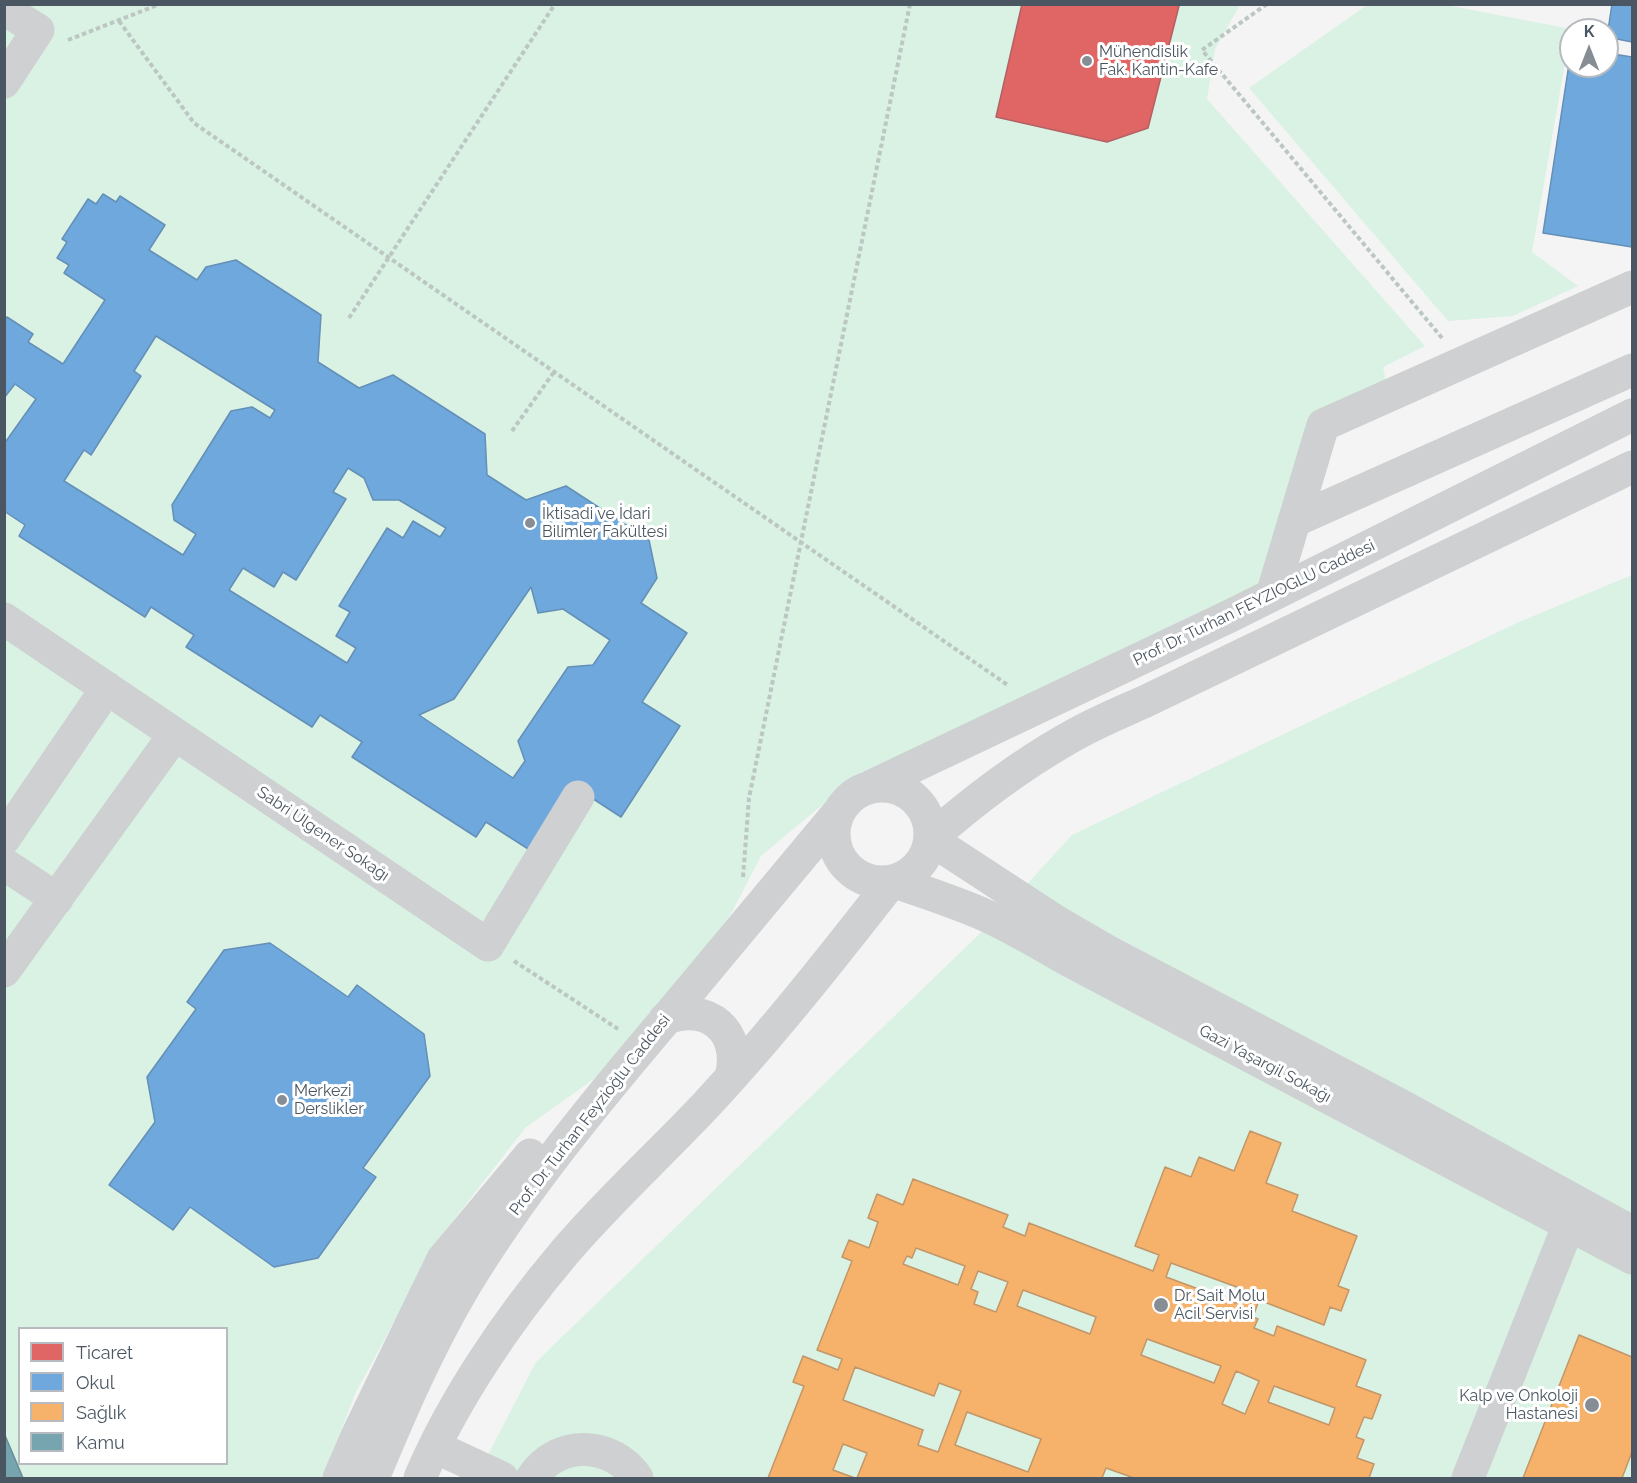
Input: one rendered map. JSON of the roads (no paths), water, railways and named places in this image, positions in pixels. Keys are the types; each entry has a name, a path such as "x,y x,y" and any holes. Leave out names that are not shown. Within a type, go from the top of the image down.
{"street":[{"path":"4,9 38,30 4,82"},
{"path":"1272,595 1323,425 1632,287"},
{"path":"1294,521 1632,370"},
{"name":"Prof. Dr. Turhan FEYZIOGLU Caddesi","path":"872,786 1272,595 1632,415"},
{"path":"1447,453 1484,527 1483,534 1477,542"},
{"path":"930,839 996,785 1068,738 1632,467"},
{"name":"Sabri Ülgener Sokağı","path":"4,619 488,945 578,797"},
{"path":"4,839 107,688"},
{"path":"4,971 175,734"},
{"path":"887,785 902,789 915,797 925,809 930,824 930,839 927,854 918,867 892,882 877,882 862,878 844,864 834,844 833,828 837,814 846,801 858,791 872,786 887,785"},
{"name":"Prof. Dr. Turhan Feyzioğlu Caddesi","path":"373,1479 408,1395 435,1340 465,1286 503,1226 591,1109 837,814"},
{"name":"Gazi Yaşargil Sokağı","path":"930,839 1057,922 1107,951 1402,1106 1632,1232"},
{"path":"4,864 57,899"},
{"path":"420,1479 472,1379 531,1294 565,1252 706,1105 771,1033 892,882"},
{"name":"Gazi Yaşargil Sokağı","path":"892,882 941,897 988,916 1632,1258"},
{"path":"665,1019 688,1013 711,1019 721,1026 734,1050 731,1077"},
{"path":"339,1479 357,1436 443,1259 542,1141 591,1109"},
{"path":"1468,1479 1569,1224"},
{"path":"435,1447 502,1479"},
{"path":"532,1479 545,1464 559,1455 574,1450 591,1449 606,1453 621,1461 637,1479"}],"place":[{"name":"Mühendislik Fak. Kantin-Kafe","path":"1087,61"},
{"name":"İktisadi ve İdari Bilimler Fakültesi","path":"530,523"},
{"name":"Merkezi Derslikler","path":"282,1100"},
{"name":"Dr. Sait Molu Acil Servisi","path":"1161,1305"},
{"name":"Kalp ve Onkoloji Hastanesi","path":"1592,1405"}]}
